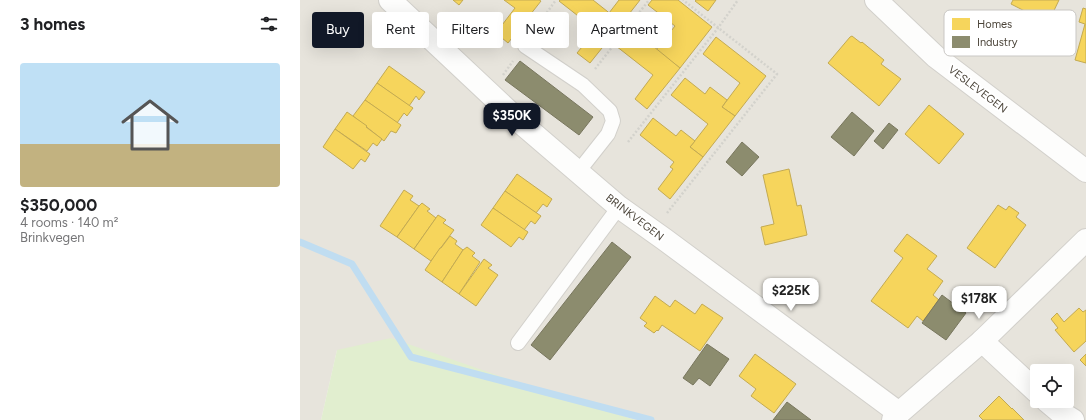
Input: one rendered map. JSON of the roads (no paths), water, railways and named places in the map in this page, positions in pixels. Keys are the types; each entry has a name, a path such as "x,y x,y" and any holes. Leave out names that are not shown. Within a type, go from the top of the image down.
{"street":[{"name":"BRINKVEGEN","path":"390,0 521,123 619,207 653,231 896,416"},
{"name":"VESLEVEGEN","path":"876,0 936,57 1086,171"},
{"path":"896,416 982,341 1086,240"},
{"path":"982,341 1030,386"},
{"path":"1055,408 1073,420"}],"lane":[{"path":"528,48 583,85 610,110 613,122 608,134 578,172"},
{"path":"518,343 619,207"}],"waterway":[{"path":"300,242 352,264 411,357 651,420"}]}
